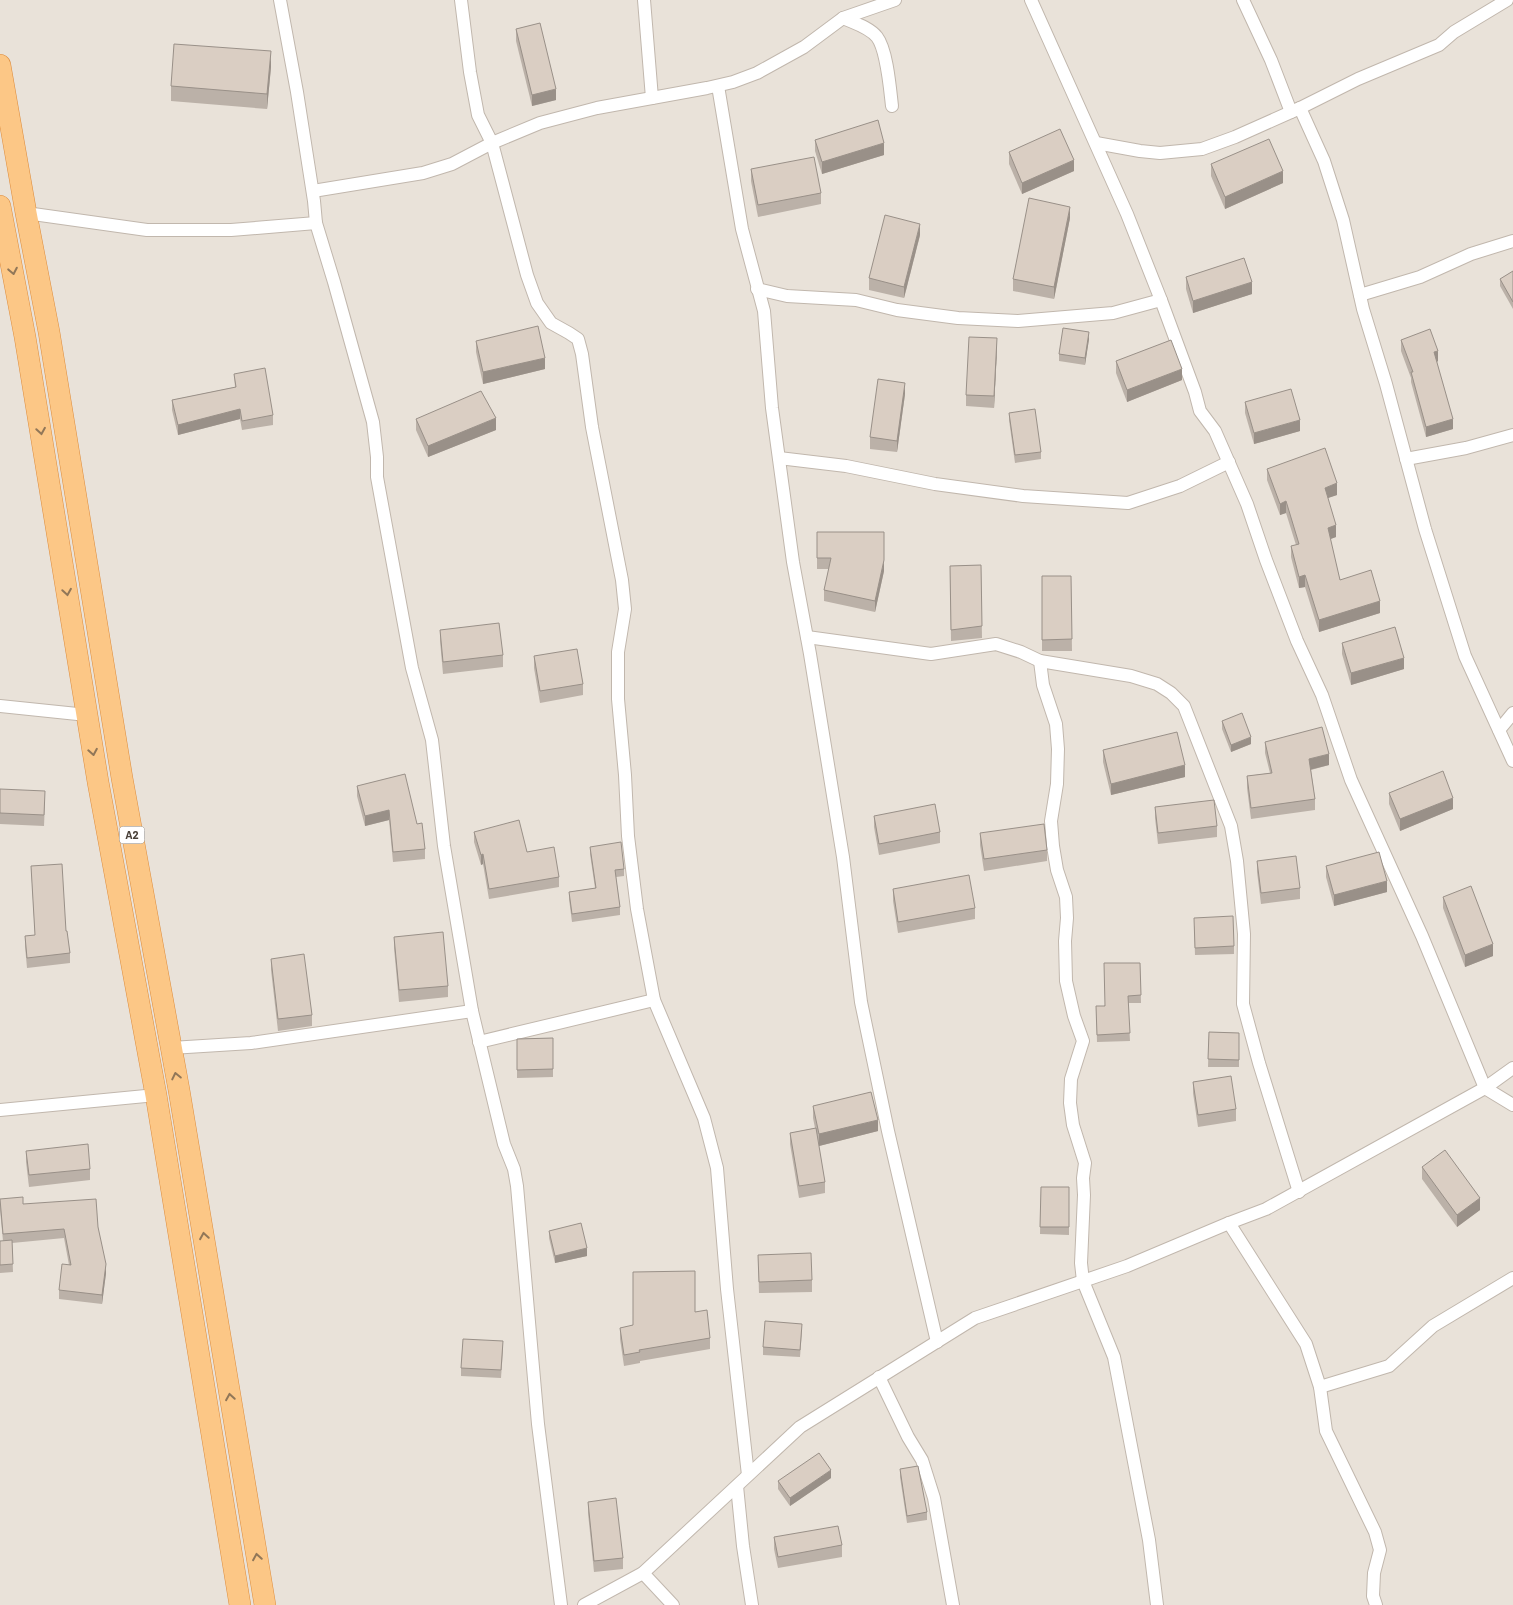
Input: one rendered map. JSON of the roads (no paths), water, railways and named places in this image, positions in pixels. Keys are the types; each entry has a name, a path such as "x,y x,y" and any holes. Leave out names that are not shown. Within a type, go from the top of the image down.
{"highway":[{"name":"A2","path":"0,65 49,332 122,778 180,1090 265,1605"},
{"name":"A2","path":"0,206 25,336 86,715 156,1095 240,1605"}],"street":[{"path":"280,0 298,92 316,223 373,422 377,477 412,668 432,740 444,846 472,1011 504,1144 514,1169 518,1186 538,1424 561,1605"},
{"path":"461,0 470,72 478,116 492,142 527,275 537,303 551,323 578,339 582,354 592,427 626,609 618,652 618,699 626,775 628,836 637,908 654,1000 704,1118 716,1168 726,1289 748,1475"},
{"path":"644,0 652,98"},
{"path":"313,191 422,173 452,164 492,142 540,123 598,108 718,86 757,73 804,47 843,18 894,0"},
{"path":"1031,0 1127,214 1195,392 1200,412 1215,431 1247,504 1297,641 1322,695 1351,780 1422,936 1485,1088 1513,1105"},
{"path":"1243,0 1296,110 1324,161 1343,220 1360,295 1425,529 1465,656 1513,761"},
{"path":"1096,143 1160,153 1202,149 1235,137 1296,110 1358,79 1439,45 1454,32 1507,0"},
{"path":"843,18 863,26 878,38 885,57 892,106"},
{"path":"718,86 742,228 764,311 772,408 793,562 843,857 861,1002 888,1131 937,1342"},
{"path":"26,213 147,230 231,230 316,223"},
{"path":"1360,295 1420,277 1471,254 1513,241"},
{"path":"757,289 787,296 856,300 897,310 958,318 1018,321 1113,313 1161,300"},
{"path":"1406,459 1466,448 1513,435"},
{"path":"779,458 846,466 935,484 1024,496 1128,503 1180,486 1229,462"},
{"path":"807,637 931,654 996,644 1021,652 1040,661 1131,676 1157,684 1171,693 1184,706 1231,826 1237,861 1244,934 1243,1004 1258,1062 1299,1192"},
{"path":"1040,661 1043,685 1056,724 1057,784 1052,820 1053,846 1057,870 1066,896 1066,981 1074,1016 1083,1041 1071,1079 1070,1103 1085,1163 1081,1263 1083,1281 1114,1357 1149,1540 1157,1605"},
{"path":"0,706 86,715"},
{"path":"1499,730 1513,713"},
{"path":"479,1042 654,1000"},
{"path":"171,1048 251,1043 472,1011"},
{"path":"584,1605 643,1573 800,1427 975,1318 1127,1266 1266,1209 1485,1088 1513,1068"},
{"path":"0,1110 156,1095"},
{"path":"1228,1223 1306,1344 1320,1387 1326,1431 1375,1532 1380,1550 1374,1573 1373,1596 1376,1605"},
{"path":"1320,1387 1389,1366 1433,1326 1513,1278"},
{"path":"880,1377 908,1437 922,1460 934,1498 953,1605"},
{"path":"736,1486 742,1546 752,1605"},
{"path":"643,1573 673,1605"}]}
